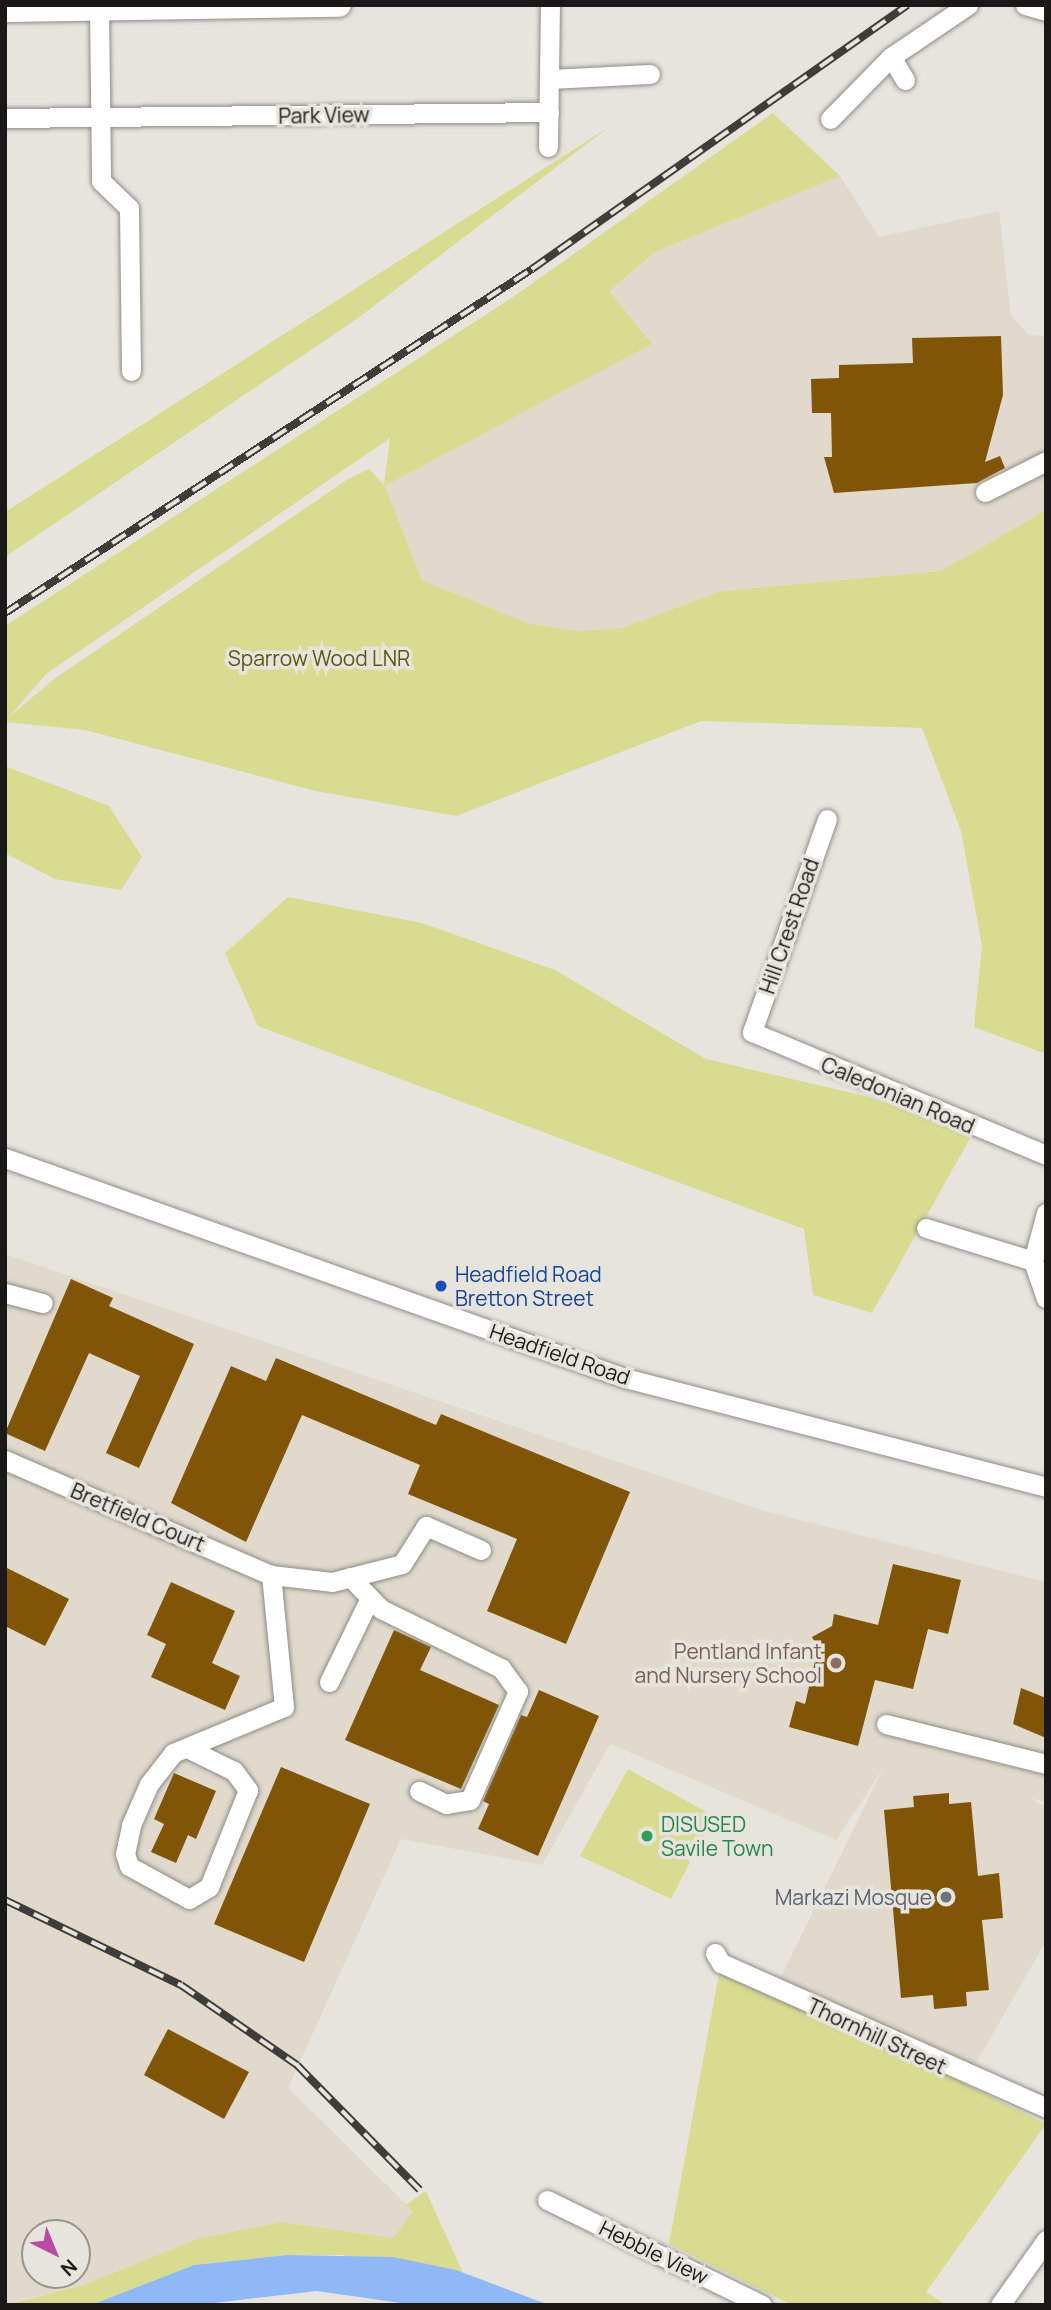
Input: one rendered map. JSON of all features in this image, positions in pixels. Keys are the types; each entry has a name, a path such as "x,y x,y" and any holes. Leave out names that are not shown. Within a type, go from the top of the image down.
{"main road":[{"path":"5,10 339,5"}],"street":[{"path":"548,147 550,5"},
{"path":"830,118 891,57 968,5"},
{"path":"1025,5 1046,11"},
{"path":"84,8 99,117 101,181 129,208 131,371"},
{"path":"891,57 905,80"},
{"path":"549,79 650,74"},
{"name":"Park View","path":"5,118 549,112"},
{"path":"985,492 1046,461"},
{"name":"Hill Crest Road","path":"752,1032 827,819"},
{"name":"Caledonian Road","path":"752,1032 1046,1155"},
{"name":"Headfield Road","path":"5,1158 625,1378 1046,1487"},
{"path":"1046,1213 1033,1261 1046,1298"},
{"path":"926,1228 1033,1261"},
{"path":"5,1293 43,1303"},
{"name":"Bretfield Court","path":"5,1460 271,1575 332,1582 402,1564 426,1525 481,1550"},
{"path":"189,1749 234,1771 248,1790 209,1887 189,1899 138,1875 125,1854 149,1784 173,1754 284,1707 271,1575"},
{"path":"350,1577 370,1598 488,1660 518,1691 470,1800 446,1804 419,1791"},
{"path":"329,1682 370,1598"},
{"path":"886,1724 1046,1764"},
{"name":"Thornhill Street","path":"715,1953 721,1964 1046,2108"},
{"name":"Hebble View","path":"547,2200 762,2305"},
{"path":"1000,2305 1046,2240"}],"shaded area":[{"path":"840,176 879,237 999,211 1011,316 1029,335 1046,336 1046,510 941,571 721,591 622,628 577,631 527,623 422,580 385,486 652,344 608,291 655,252"},
{"path":"5,1254 761,1510 1046,1582 1046,1802 1030,1798 1046,1807 1046,1941 971,2072 780,1979 884,1767 836,1840 610,1744 542,1865 401,1839 288,2088 414,2212 393,2238 282,2222 200,2238 91,2282 91,2219 21,2219 21,2289 67,2289 5,2304"}],"green space":[{"name":"Sparrow Wood LNR","path":"773,113 840,176 655,252 609,291 652,344 385,486 422,580 527,623 577,631 622,628 721,591 941,571 1046,510 1046,1054 974,1027 982,946 961,831 922,728 701,721 456,816 316,791 85,730 5,722 5,626 513,297","holes":["390,438 384,485 369,469 348,479 54,679 9,717 46,674"]},
{"path":"609,127 358,318 5,557 5,512"},
{"path":"5,766 109,806 142,857 121,890 55,879 5,853"},
{"path":"288,897 422,923 555,970 706,1059 869,1097 973,1133 872,1313 813,1295 804,1229 258,1026 225,953"},
{"name":"DISUSED Savile Town","path":"628,1769 714,1816 671,1899 580,1856"},
{"path":"721,1963 1046,2124 926,2292 946,2305 792,2305 669,2244"},
{"path":"426,2191 463,2273 340,2255 288,2255 194,2265 91,2305 5,2305 67,2289 91,2289 91,2282 200,2238 282,2222 393,2238 413,2212 406,2205"}],"water":[{"path":"288,2255 393,2257 456,2270 549,2305 415,2305 317,2291 197,2305 91,2305 194,2265"}],"building":[{"path":"1001,336 1003,395 985,462 1000,456 1005,468 977,483 834,493 824,457 832,457 831,413 812,413 811,379 839,378 839,365 913,363 912,338"},
{"path":"71,1279 113,1298 109,1306 194,1344 139,1468 106,1453 140,1376 89,1353 45,1451 5,1433"},
{"path":"276,1358 436,1425 441,1414 630,1492 566,1644 487,1611 517,1539 408,1494 420,1465 302,1415 246,1542 171,1503 231,1366 266,1381"},
{"path":"893,1564 961,1580 948,1634 928,1629 913,1689 875,1680 858,1746 789,1727 796,1701 805,1704 818,1648 812,1637 832,1626 834,1614 878,1625"},
{"path":"5,1567 69,1599 45,1646 5,1626"},
{"path":"171,1582 235,1611 212,1663 240,1676 225,1710 151,1677 166,1644 147,1635"},
{"path":"394,1630 431,1647 420,1670 499,1705 461,1789 345,1740"},
{"path":"1021,1688 1046,1698 1046,1738 1013,1724"},
{"path":"539,1690 599,1716 538,1856 478,1829 489,1804 483,1801 521,1715 527,1717"},
{"path":"281,1767 370,1804 304,1962 214,1924"},
{"path":"174,1773 216,1791 196,1839 188,1835 176,1863 151,1852 164,1824 154,1819"},
{"name":"Markazi Mosque","path":"949,1793 949,1804 971,1802 978,1876 999,1873 1003,1918 982,1920 989,1990 966,1992 967,2006 934,2009 933,1995 901,1998 884,1810 914,1807 913,1796"},
{"path":"168,2029 249,2072 224,2119 144,2075"}],"railway":[{"path":"5,613 532,269 907,5"},
{"path":"5,1900 181,1985 297,2065 420,2190"}],"place":[{"name":"Headfield Road Bretton Street","path":"441,1286"},
{"name":"Pentland Infant and Nursery School","path":"836,1663"},
{"name":"DISUSED Savile Town","path":"647,1836"},
{"name":"Markazi Mosque","path":"946,1897"}]}
